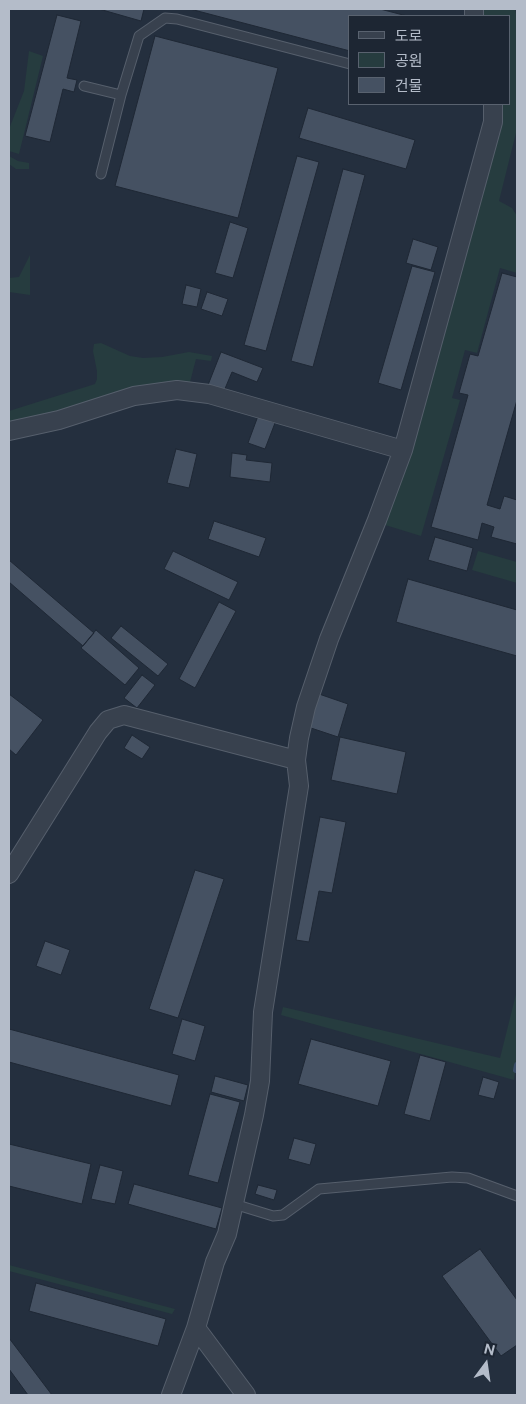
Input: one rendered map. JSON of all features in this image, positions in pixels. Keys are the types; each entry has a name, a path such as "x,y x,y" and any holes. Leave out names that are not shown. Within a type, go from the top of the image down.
{"street":[{"path":"171,1395 196,1328 215,1262 227,1234 254,1114 260,1080 263,1012 299,786 296,760 298,738 306,707 330,639 403,450 493,122 493,105"},
{"path":"9,431 59,420 134,396 178,390 209,394 403,450"},
{"path":"9,874 98,732 108,720 124,715 296,760"},
{"path":"196,1328 246,1395"}],"lane":[{"path":"101,174 121,95 139,36 166,18 177,19 348,63"},
{"path":"84,86 121,95"},
{"path":"234,1204 273,1216 283,1215 319,1189 452,1177 468,1178 517,1196"}],"green space":[{"path":"482,9 515,9 517,18 517,129 499,201 512,208 517,216 517,273 500,268 477,353 465,350 452,398 460,400 421,536 382,524 500,105 511,105 511,15 484,15"},
{"path":"29,51 43,56 19,154 9,151 9,129 24,91"},
{"path":"9,156 18,161 29,163 29,169 16,169 9,164"},
{"path":"30,255 30,295 9,292 9,278 19,277"},
{"path":"101,343 130,356 143,358 189,352 212,356 211,361 196,359 189,386 9,426 9,411 95,384 97,371 93,351 94,344"},
{"path":"478,551 517,562 517,583 472,570"},
{"path":"517,990 517,1058 514,1080 281,1015 283,1007 500,1058"},
{"path":"9,1265 175,1309 172,1314 9,1271"}],"building":[{"path":"99,9 144,9 141,21"},
{"path":"190,9 380,9 403,15 348,15 348,50"},
{"path":"57,15 81,21 67,78 77,80 74,92 63,89 50,142 25,136"},
{"path":"155,36 278,68 238,218 115,186"},
{"path":"308,108 415,140 406,169 299,138"},
{"path":"297,156 319,162 266,351 244,345"},
{"path":"343,169 365,175 313,367 291,361"},
{"path":"230,222 248,228 233,278 215,273"},
{"path":"413,239 438,247 431,270 406,263"},
{"path":"412,266 435,272 401,390 378,383"},
{"path":"502,273 517,277 517,400 487,505 500,509 504,496 517,500 517,544 491,537 494,527 482,523 478,540 431,527 468,395 459,393 470,354 478,356"},
{"path":"186,285 201,289 197,307 182,304"},
{"path":"207,292 228,299 222,316 201,309"},
{"path":"221,352 263,368 257,382 232,372 224,391 208,385"},
{"path":"258,416 275,423 265,449 248,443"},
{"path":"176,449 197,454 189,488 167,483"},
{"path":"232,453 247,455 246,460 272,463 270,482 230,477"},
{"path":"214,521 266,538 259,557 208,539"},
{"path":"435,537 473,548 467,571 428,560"},
{"path":"173,551 238,582 229,600 164,569"},
{"path":"9,560 94,633 83,646 9,582"},
{"path":"408,579 517,610 517,656 396,622"},
{"path":"219,602 236,611 195,688 179,679"},
{"path":"121,626 168,664 158,676 111,638"},
{"path":"96,630 139,668 125,685 81,648"},
{"path":"142,675 155,685 137,708 124,698"},
{"path":"9,694 43,720 16,755 9,749"},
{"path":"319,694 348,704 338,737 308,727"},
{"path":"132,735 150,747 142,759 124,748"},
{"path":"340,737 406,752 397,794 331,780"},
{"path":"320,817 346,822 332,893 319,891 309,942 296,940"},
{"path":"195,870 224,879 178,1018 149,1009"},
{"path":"45,941 70,950 61,975 36,966"},
{"path":"182,1019 205,1026 195,1061 172,1054"},
{"path":"9,1029 179,1075 171,1106 9,1062"},
{"path":"311,1039 391,1061 378,1106 298,1084"},
{"path":"420,1055 446,1062 430,1121 404,1114"},
{"path":"215,1076 248,1085 244,1101 211,1092"},
{"path":"483,1077 499,1082 494,1099 478,1095"},
{"path":"210,1094 240,1102 218,1183 188,1175"},
{"path":"294,1138 316,1144 310,1165 288,1159"},
{"path":"9,1144 91,1164 82,1204 9,1186"},
{"path":"100,1165 123,1171 115,1204 91,1199"},
{"path":"134,1184 222,1208 216,1229 128,1204"},
{"path":"258,1185 277,1190 274,1200 255,1194"},
{"path":"480,1249 517,1300 517,1345 501,1356 442,1276"},
{"path":"36,1283 166,1319 158,1346 29,1311"},
{"path":"9,1338 52,1395 28,1395 9,1369"}],"waterway":[{"path":"516,1070 517,1065"}]}
